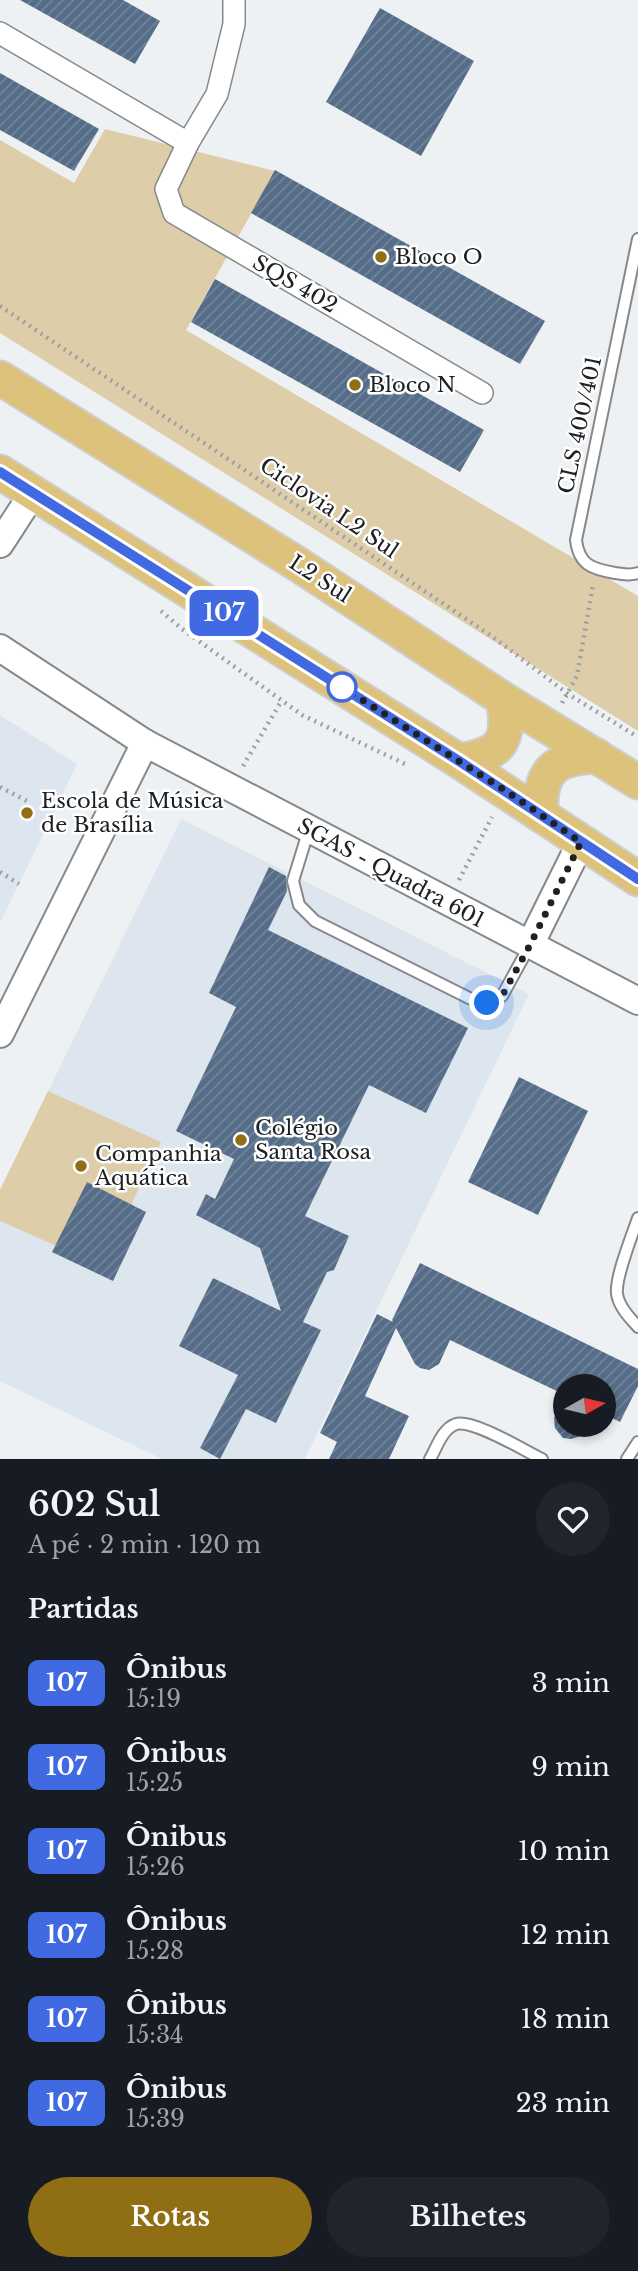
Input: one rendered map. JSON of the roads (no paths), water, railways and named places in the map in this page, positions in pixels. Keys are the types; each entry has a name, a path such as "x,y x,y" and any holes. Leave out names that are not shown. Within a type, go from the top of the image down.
{"main road":[{"name":"L2 Sul","path":"0,378 299,565 547,727 638,782"},
{"path":"0,472 459,761 493,806 541,815 638,879"},
{"path":"459,761 493,751 502,741 507,721 503,699"},
{"path":"541,815 541,796 548,773 559,762 567,759 597,756"}],"street":[{"name":"SQS 402","path":"233,0 234,24 217,94 188,143 166,189 174,214 482,393"},
{"path":"0,33 188,143"},
{"path":"0,544 33,493"},
{"name":"SGAS - Quadra 601","path":"0,648 145,743 638,1001"},
{"path":"0,1034 145,743"},
{"path":"530,945 581,842"}],"lane":[{"name":"CLS 400/401","path":"638,239 576,540 578,552 584,562 596,570 632,576 638,573"},
{"path":"309,829 293,881 299,905 315,921 479,1003 502,996 530,945"},
{"path":"638,1218 618,1279 617,1294 622,1308 638,1327"},
{"path":"430,1459 445,1432 457,1424 473,1426 542,1459"},
{"path":"627,1459 638,1442"}],"place":[{"name":"Bloco O","path":"381,257"},
{"name":"Bloco N","path":"355,385"},
{"name":"Escola de Música de Brasília","path":"27,813"},
{"name":"Colégio Santa Rosa","path":"241,1140"},
{"name":"Companhia Aquática","path":"81,1166"}]}
